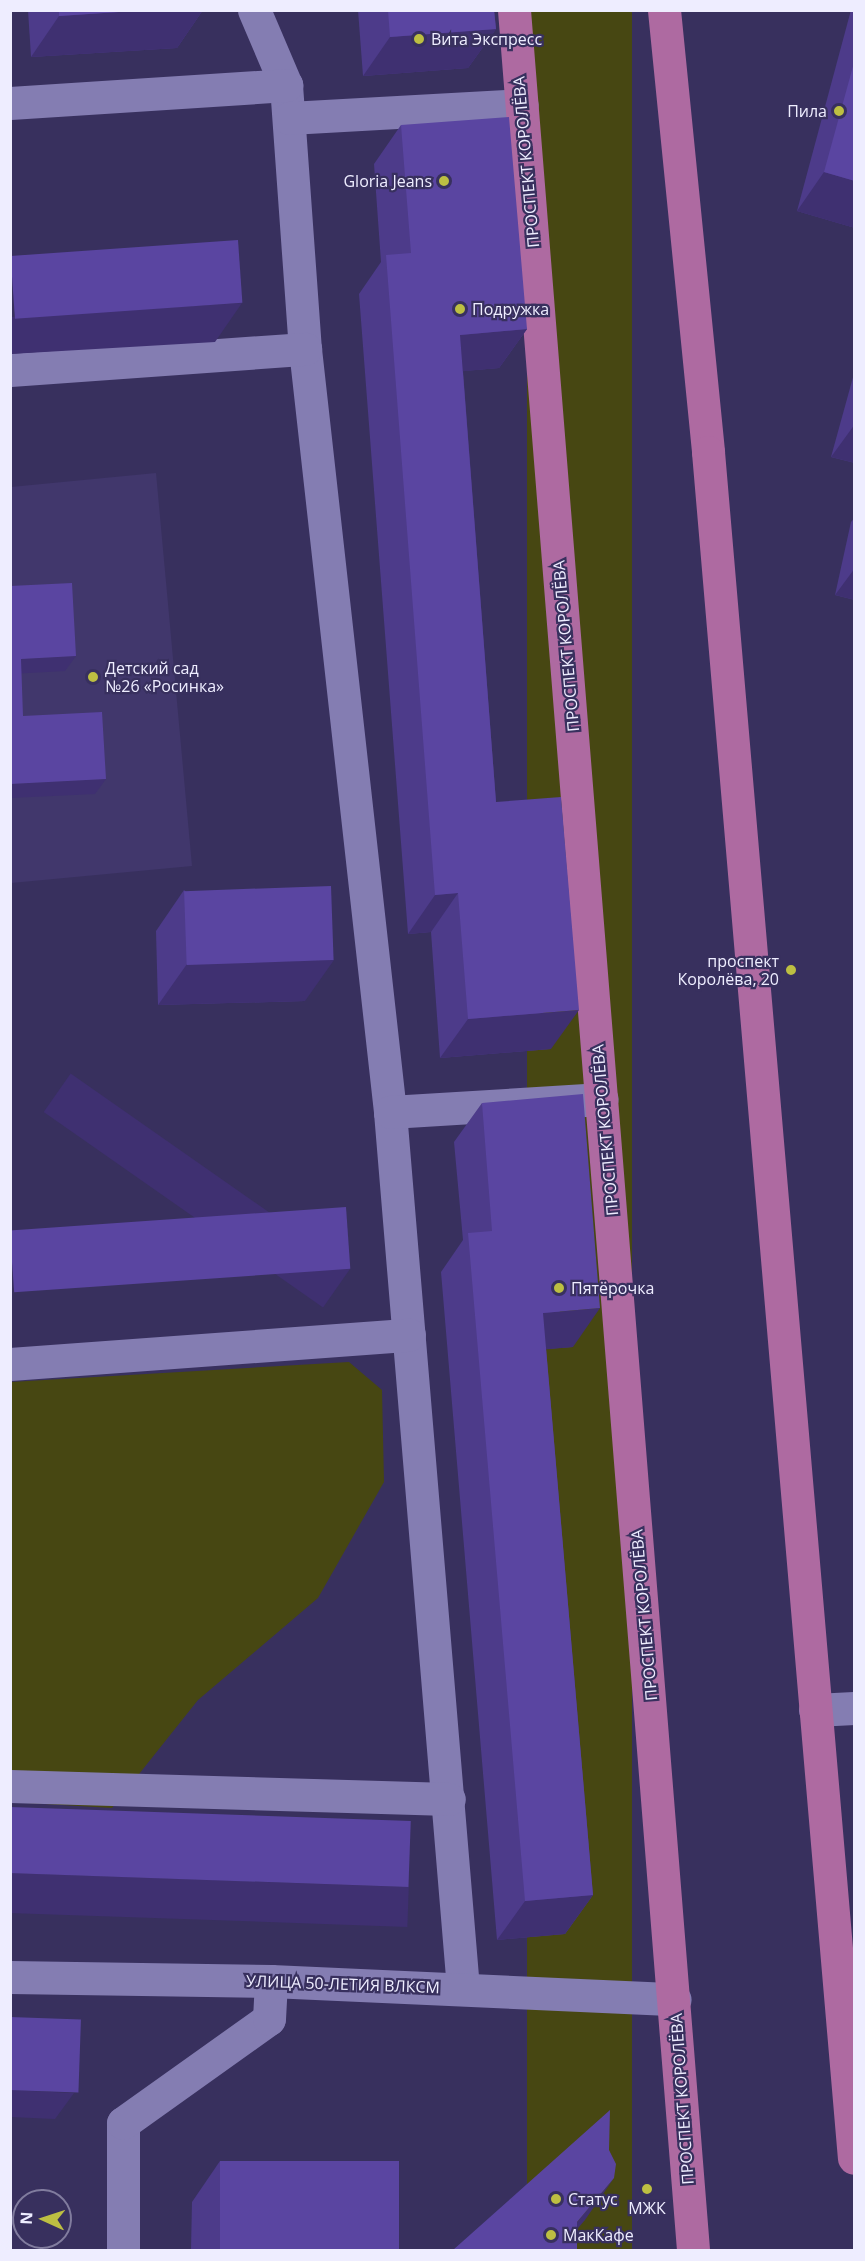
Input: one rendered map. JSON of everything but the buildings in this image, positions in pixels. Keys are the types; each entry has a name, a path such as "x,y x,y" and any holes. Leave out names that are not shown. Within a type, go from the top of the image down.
{"main road":[{"name":"ПРОСПЕКТ КОРОЛЁВА","path":"514,10 675,1999 693,2250"},
{"path":"664,10 711,487 814,1710 846,1981 855,2158"}],"street":[{"path":"254,10 286,86 305,349 390,1112 449,1799 463,1989"},
{"path":"10,103 286,86"},
{"path":"289,118 522,105"},
{"path":"10,370 305,349"},
{"path":"390,1112 602,1099"},
{"path":"10,1364 409,1335"},
{"path":"814,1710 855,1708"},
{"path":"10,1786 449,1799"},
{"name":"УЛИЦА 50-ЛЕТИЯ ВЛКСМ","path":"10,1977 271,1981 675,1999"},
{"path":"123,2250 123,2123 269,2019 271,1981"}],"shaded area":[{"path":"527,11 632,11 632,2250 527,2250"},
{"name":"Детский сад №26 «Росинка»","path":"156,473 192,866 11,883 11,487"},
{"path":"349,1362 382,1390 384,1482 318,1598 198,1700 112,1808 11,1802 11,1382"}],"place":[{"name":"Вита Экспресс","path":"419,39"},
{"name":"Пила","path":"839,111"},
{"name":"Gloria Jeans","path":"444,181"},
{"name":"Подружка","path":"460,309"},
{"name":"Детский сад №26 «Росинка»","path":"93,677"},
{"name":"проспект Королёва, 20","path":"791,970"},
{"name":"Пятёрочка","path":"559,1288"},
{"name":"МЖК","path":"647,2189"},
{"name":"Статус","path":"556,2199"},
{"name":"МакКафе","path":"551,2235"}]}
